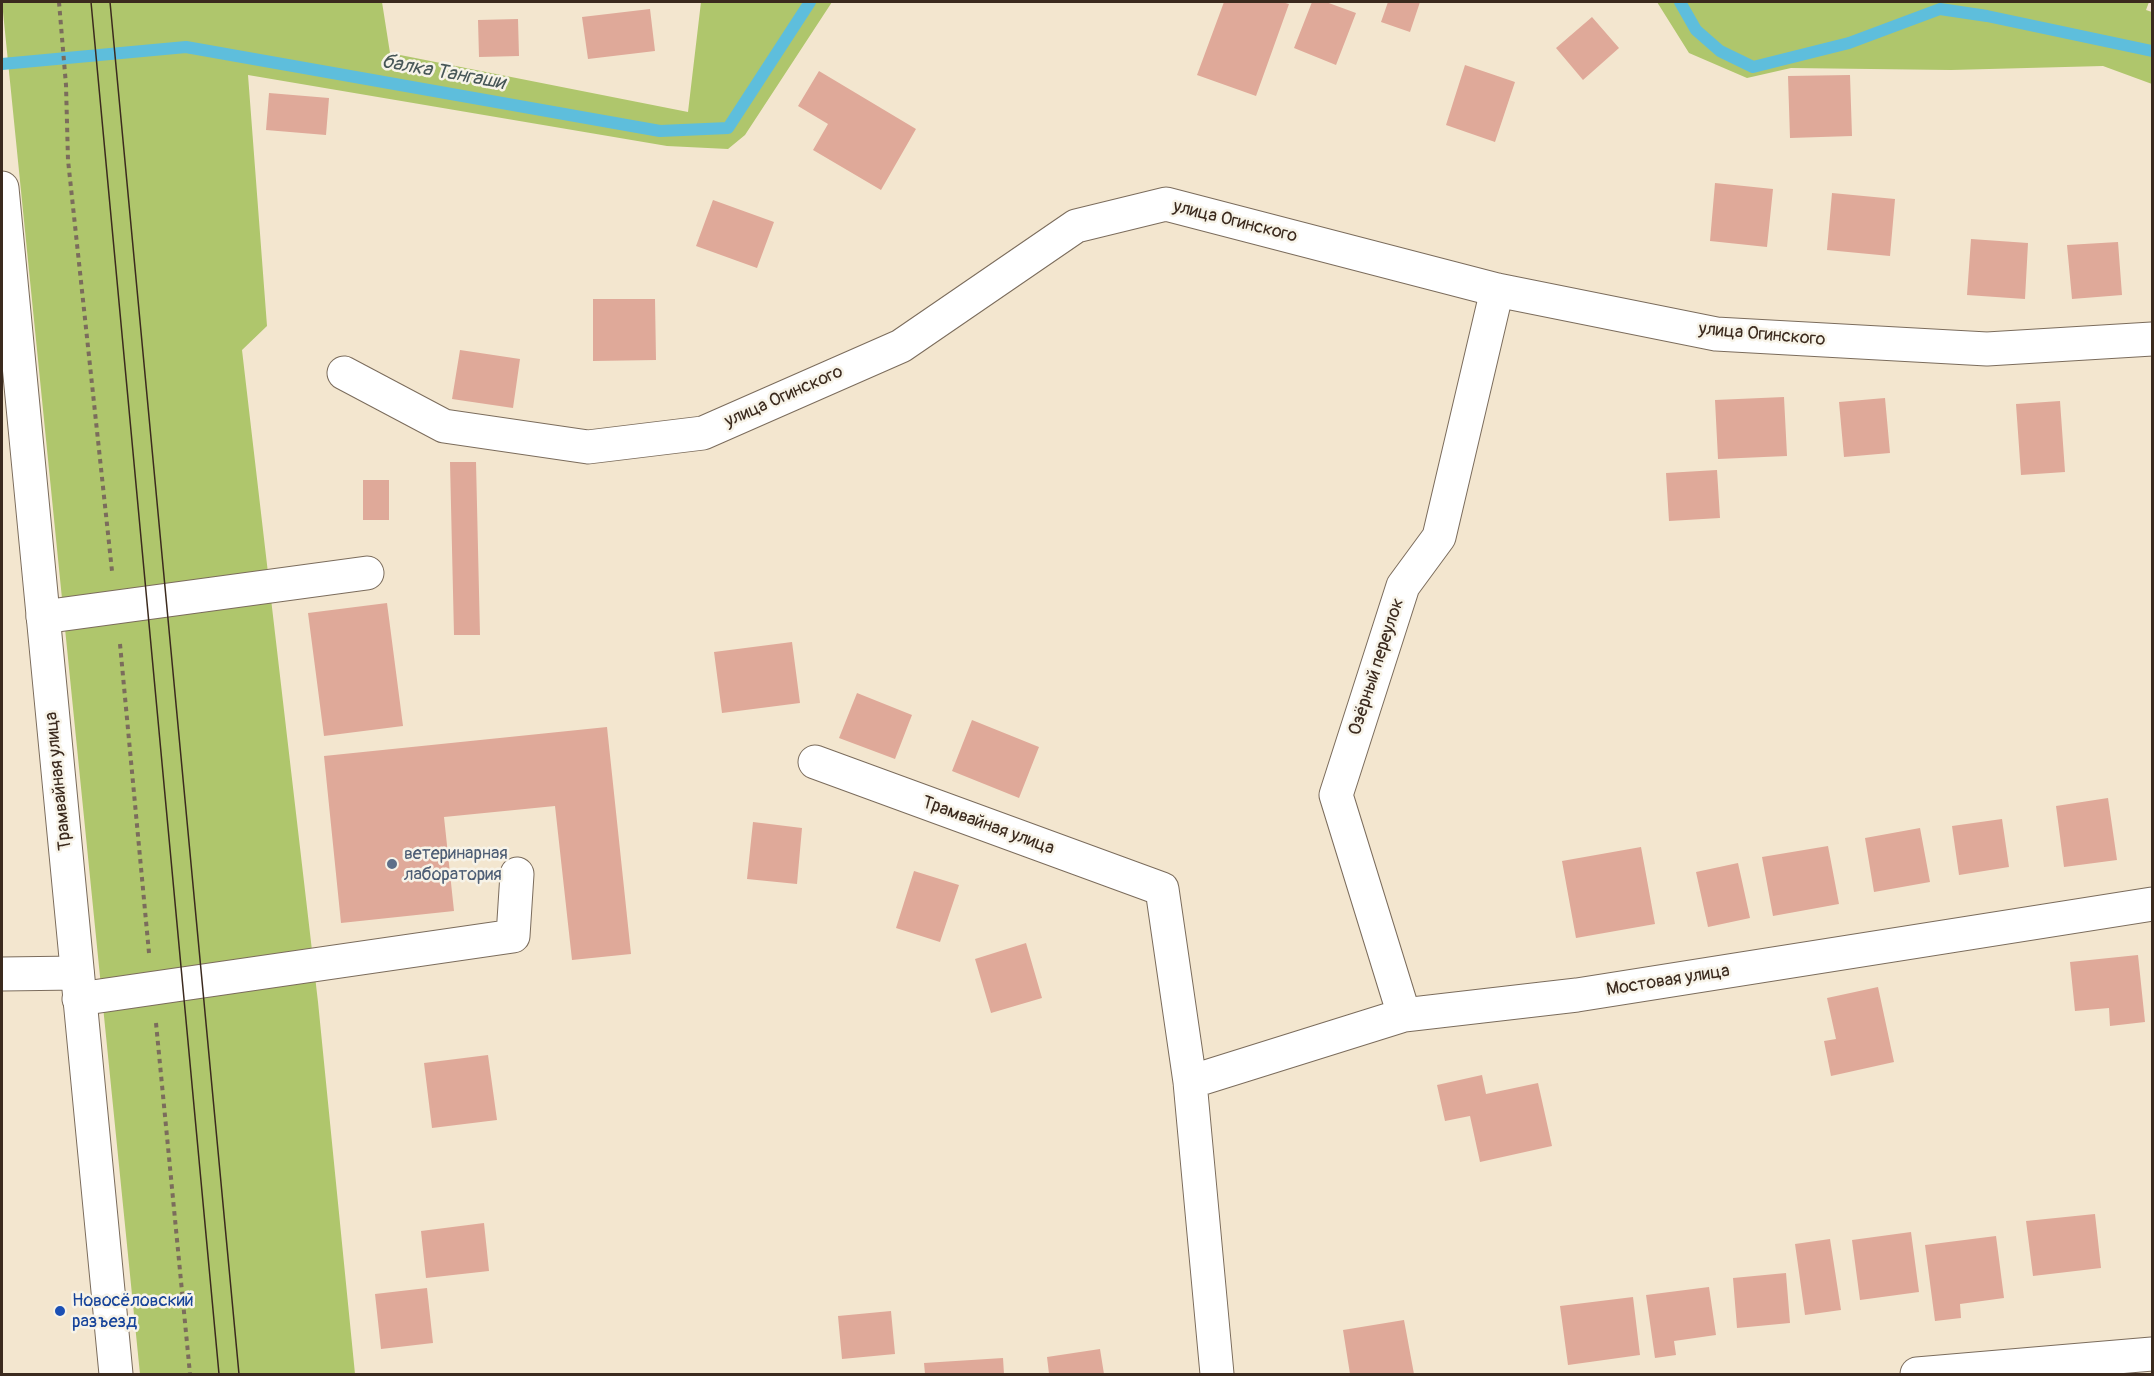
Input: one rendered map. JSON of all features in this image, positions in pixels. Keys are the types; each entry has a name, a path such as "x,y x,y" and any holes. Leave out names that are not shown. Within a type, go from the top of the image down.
{"street":[{"name":"Трамвайная улица","path":"2,188 116,1374"},
{"name":"улица Огинского","path":"344,373 444,426 588,447 703,434 901,346 1076,226 1166,204 1497,290 1716,334 1987,350 2152,339"},
{"name":"Озёрный переулок","path":"1404,1015 1336,795 1402,586 1439,537 1497,290"},
{"path":"43,617 367,573"},
{"name":"Трамвайная улица","path":"815,762 1162,889 1190,1082"},
{"path":"2,974 78,986 153,988 513,936 517,874"},
{"name":"Мостовая улица","path":"1190,1082 1404,1015 1577,995 2152,903"},
{"path":"1190,1082 1217,1374"},
{"path":"1917,1374 2152,1354"}],"path":[{"path":"59,2 66,85 68,160 116,608 190,1374"}],"green space":[{"path":"2,2 382,2 390,53 688,112 701,2 832,2 745,135 728,149 667,146 248,75 267,326 242,350 318,1002 355,1374 140,1374"},
{"path":"1657,2 2149,2 2146,10 2152,12 2152,84 2103,66 1951,70 1791,68 1747,78 1689,53"}],"building":[{"path":"1224,2 1289,4 1256,96 1197,75"},
{"path":"1312,2 1326,2 1356,13 1336,65 1294,48"},
{"path":"1388,2 1420,2 1410,32 1381,22"},
{"path":"650,9 655,51 588,59 582,17"},
{"path":"1592,17 1619,48 1583,80 1556,48"},
{"path":"518,19 519,56 479,57 478,20"},
{"path":"1465,65 1515,82 1495,142 1446,125"},
{"path":"819,71 916,129 881,190 813,150 828,124 798,106"},
{"path":"1850,75 1852,136 1790,138 1788,76"},
{"path":"269,93 329,98 326,135 266,130"},
{"path":"1715,183 1773,189 1767,247 1710,241"},
{"path":"1832,193 1895,199 1890,256 1827,250"},
{"path":"713,200 774,222 757,268 696,246"},
{"path":"1971,239 2028,243 2025,299 1967,295"},
{"path":"2118,242 2122,295 2072,299 2067,245"},
{"path":"593,299 655,299 656,360 593,361"},
{"path":"460,350 520,359 513,408 452,399"},
{"path":"1784,397 1787,456 1718,459 1715,400"},
{"path":"1885,398 1890,453 1844,457 1839,402"},
{"path":"2060,401 2065,472 2021,475 2016,404"},
{"path":"450,462 476,462 480,635 454,635"},
{"path":"1717,470 1720,518 1669,521 1666,473"},
{"path":"363,480 389,480 389,520 363,520"},
{"path":"387,603 403,726 324,736 308,613"},
{"path":"792,642 800,703 722,713 714,652"},
{"path":"857,693 912,715 895,759 839,738"},
{"path":"972,720 1039,747 1019,798 952,771"},
{"name":"ветеринарная лаборатория","path":"607,727 631,954 572,960 555,806 444,817 454,911 341,923 324,756"},
{"path":"2108,798 2117,860 2064,867 2056,806"},
{"path":"2002,819 2009,867 1959,875 1952,826"},
{"path":"753,822 802,828 797,884 747,879"},
{"path":"1920,828 1930,882 1874,892 1865,838"},
{"path":"1828,846 1839,904 1773,916 1762,857"},
{"path":"1641,847 1655,924 1576,938 1562,861"},
{"path":"1738,863 1750,918 1708,927 1696,872"},
{"path":"914,871 959,885 940,942 896,928"},
{"path":"1026,943 1042,998 991,1013 975,959"},
{"path":"2138,955 2145,1022 2110,1026 2109,1008 2075,1011 2070,962"},
{"path":"1878,987 1894,1062 1831,1076 1824,1041 1836,1039 1827,998"},
{"path":"488,1055 497,1120 432,1128 424,1063"},
{"path":"1482,1075 1486,1094 1538,1083 1552,1146 1480,1162 1470,1116 1445,1121 1437,1085"},
{"path":"2095,1214 2101,1268 2033,1276 2026,1221"},
{"path":"484,1223 489,1271 426,1278 421,1231"},
{"path":"1911,1232 1919,1292 1860,1300 1852,1240"},
{"path":"1996,1236 2004,1298 1960,1304 1961,1318 1935,1321 1925,1245"},
{"path":"1830,1239 1841,1310 1805,1315 1795,1244"},
{"path":"1786,1273 1790,1323 1737,1328 1733,1278"},
{"path":"1709,1287 1716,1335 1674,1341 1676,1355 1655,1358 1646,1295"},
{"path":"427,1288 433,1343 381,1349 375,1294"},
{"path":"1633,1297 1640,1355 1568,1365 1560,1306"},
{"path":"891,1311 895,1354 842,1359 838,1316"},
{"path":"1404,1320 1414,1374 1350,1374 1343,1330"},
{"path":"1100,1349 1104,1374 1049,1374 1047,1357"},
{"path":"1003,1358 1004,1374 925,1374 924,1363"}],"waterway":[{"name":"балка Тангаши","path":"2,64 186,47 660,131 728,128 810,2"},
{"name":"балка Тангаши","path":"1680,2 1696,30 1720,51 1753,67 1849,43 1940,9 1987,16 2152,51"}],"tram line":[{"path":"91,2 219,1374"},
{"path":"110,2 239,1374"}],"place":[{"name":"ветеринарная лаборатория","path":"392,864"},
{"name":"Новосёловский разъезд","path":"60,1311"}]}
